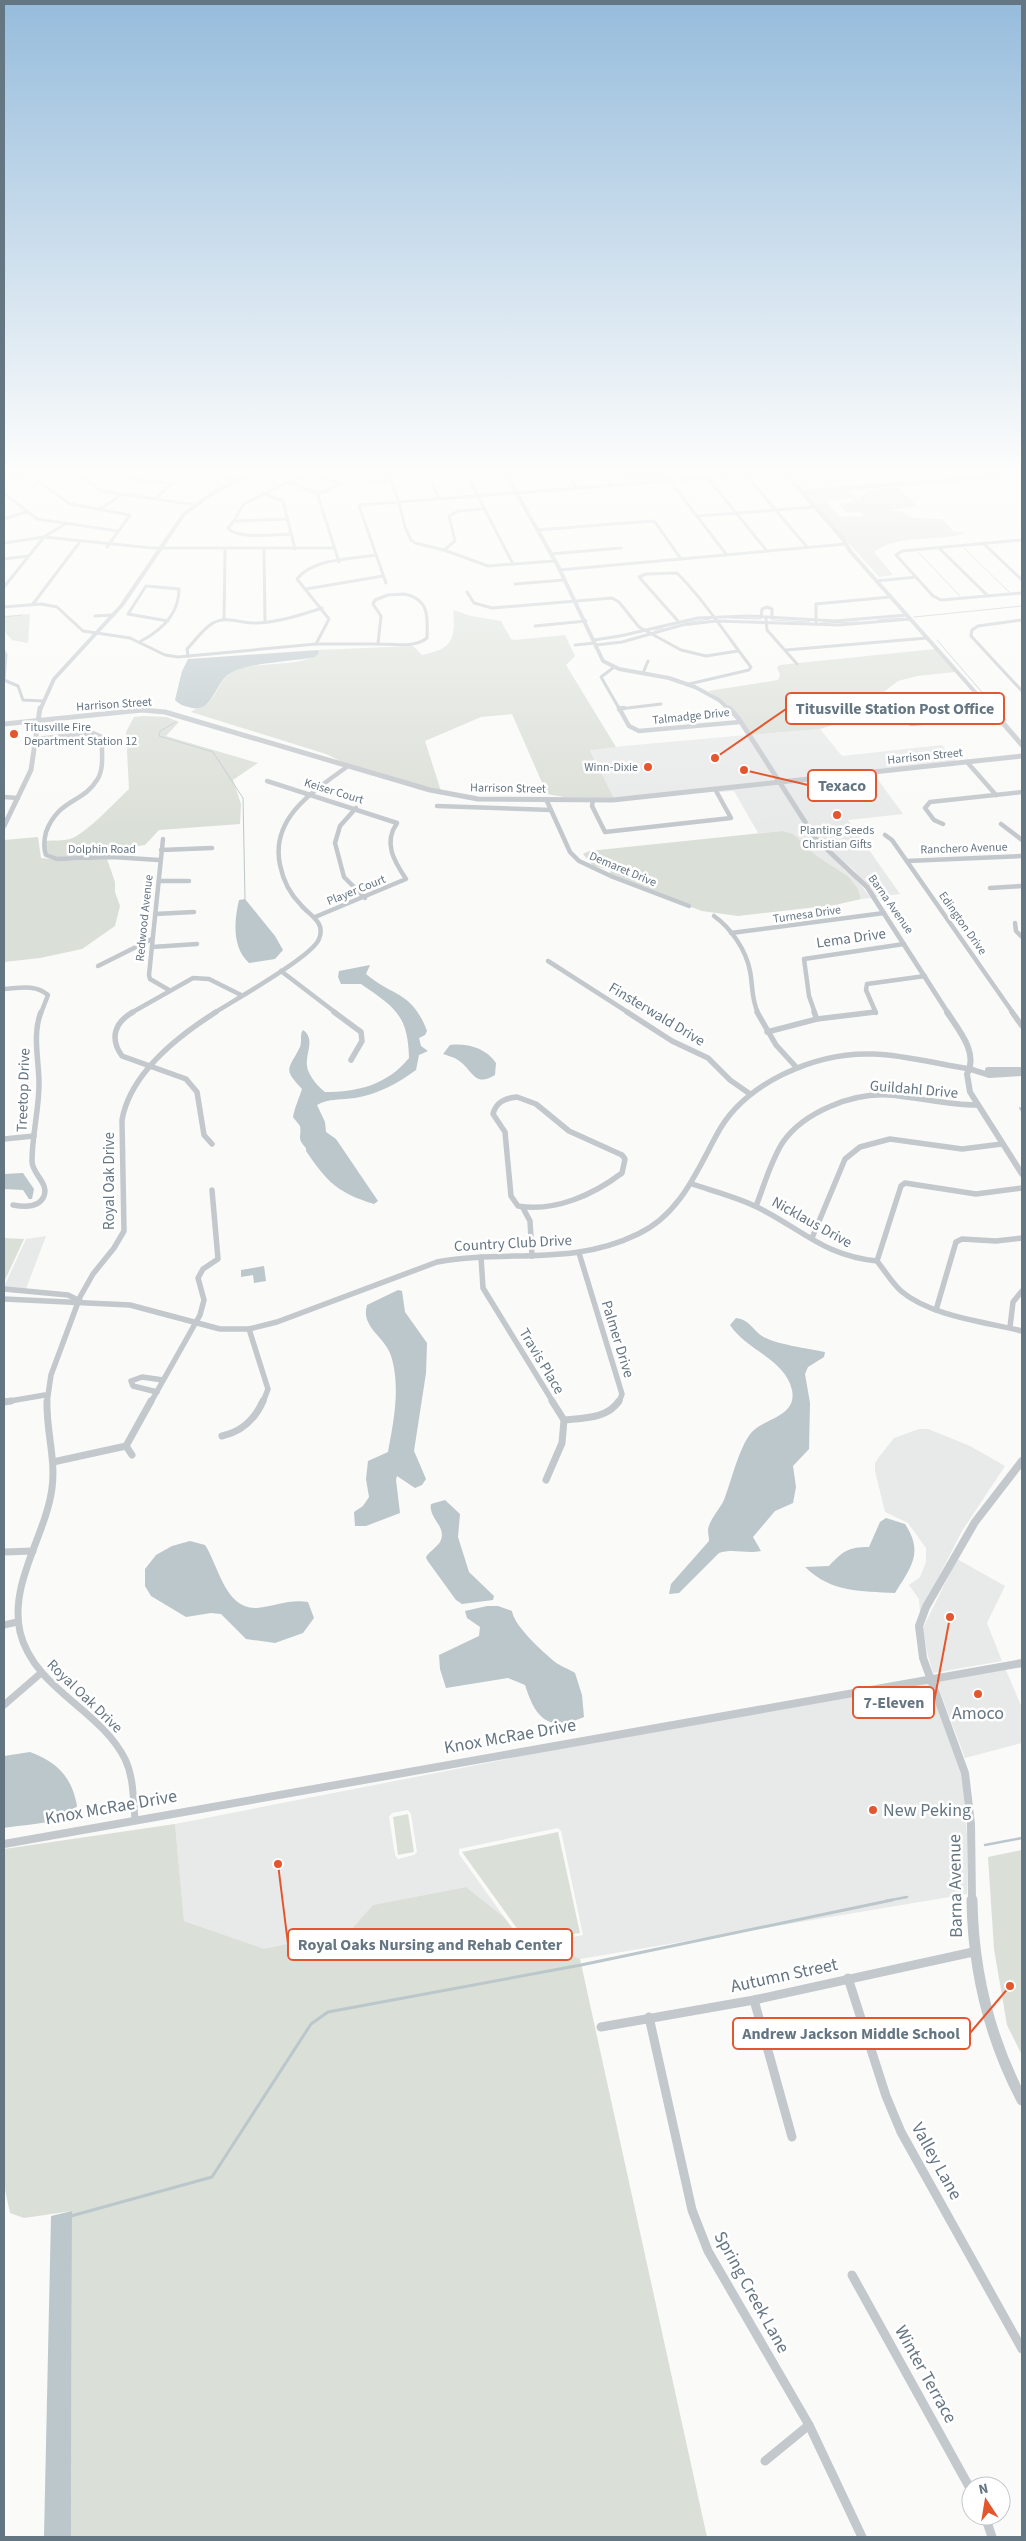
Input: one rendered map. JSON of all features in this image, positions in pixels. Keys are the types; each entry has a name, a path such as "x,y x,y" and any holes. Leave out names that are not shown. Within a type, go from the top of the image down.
{"street":[{"path":"33,604 42,592"},
{"path":"4,826 31,770 38,720 44,700 61,668 98,634 130,592"},
{"path":"142,592 128,613 168,621"},
{"path":"141,642 156,635 168,621 179,605 178,592"},
{"path":"224,592 224,618"},
{"path":"265,592 265,621"},
{"path":"308,592 329,619 316,644"},
{"path":"467,592 474,603 488,607 615,598 629,618 645,630 696,655 738,651"},
{"path":"570,592 586,621 602,660 614,668"},
{"path":"651,592 678,621"},
{"path":"689,684 704,677 749,670 751,667 697,592"},
{"path":"885,592 1022,745"},
{"path":"929,592 941,600 1022,593"},
{"path":"983,592 988,596"},
{"path":"4,607 33,604 57,607 78,628 98,634 141,642 166,655 188,656 316,644 378,644 422,642 427,638 428,612 417,598 403,594 380,598 373,604 381,616 378,644"},
{"path":"816,622 816,604 890,597"},
{"path":"761,617 762,609 767,606 772,609 772,618"},
{"path":"224,618 232,623 288,620 322,608"},
{"path":"95,616 114,615"},
{"path":"595,643 617,639 678,621 761,617 766,619 816,622"},
{"path":"575,645 630,641 682,625 715,619 766,619 863,624 908,617"},
{"path":"188,656 187,649 213,622 224,618"},
{"path":"766,619 767,630 797,664"},
{"path":"1022,620 978,626 972,630 971,636 1022,691"},
{"path":"535,626 586,621"},
{"path":"786,650 926,638"},
{"path":"4,651 6,655 4,680 18,686 23,700 44,700"},
{"path":"643,673 648,661"},
{"name":"Barna Avenue","path":"614,668 689,684 711,694 725,704 740,722 816,839 852,871 866,887 967,1042 970,1069 967,1074 968,1084 976,1105 1022,1174"},
{"name":"Talmadge Drive","path":"614,668 600,676 629,726 639,731 740,722"},
{"path":"619,709 661,704"},
{"name":"Harrison Street","path":"4,724 142,710 164,712 430,790 462,797 546,800 613,800 1022,756"},
{"path":"911,724 995,715"},
{"name":"Dolphin Road","path":"36,739 93,733 100,734 102,737 100,774 92,786 60,807 50,820 43,849 46,855 57,859 112,857 159,860"},
{"path":"967,762 996,794"},
{"path":"315,917 302,908 288,889 279,856 280,836 283,826 310,794 348,766"},
{"name":"Keiser Court","path":"267,781 396,821 398,824 392,832 390,846 394,861 405,875 406,879 404,882"},
{"path":"593,800 592,806 605,832 731,818 715,789"},
{"path":"943,824 934,820 925,808 930,802 1022,792"},
{"path":"4,798 18,799"},
{"name":"Demaret Drive","path":"546,800 570,852 579,861 613,877 688,906"},
{"path":"437,806 520,808 536,811 550,809"},
{"path":"356,808 340,826 335,843 344,877 365,898"},
{"path":"1001,824 1022,839"},
{"name":"Edington Drive","path":"885,835 892,840 1022,1026"},
{"name":"Redwood Avenue","path":"163,839 159,860 159,881 152,939 150,979 169,990"},
{"path":"161,850 212,848"},
{"name":"Ranchero Avenue","path":"907,861 953,856 998,858 1022,856"},
{"path":"159,881 189,881"},
{"name":"Player Court","path":"315,917 404,882"},
{"path":"990,888 1022,886"},
{"path":"155,914 194,912"},
{"name":"Turnesa Drive","path":"731,934 884,914"},
{"path":"714,916 722,921 749,966 752,998 767,1032 797,1068"},
{"name":"Royal Oak Drive","path":"136,1819 132,1779 126,1760 115,1741 92,1717 41,1673 26,1650 17,1622 22,1587 52,1489 52,1462 45,1395 80,1301 93,1274 120,1241 124,1231 123,1109 129,1094 151,1066 184,1033 280,971 316,945 321,934 315,917"},
{"path":"1015,923 1016,931 1022,937"},
{"path":"98,966 152,939"},
{"path":"152,947 198,944"},
{"name":"Lema Drive","path":"818,1019 808,996 804,959 904,944"},
{"name":"Finsterwald Drive","path":"548,961 671,1040 708,1058 730,1080 750,1094"},
{"path":"280,971 361,1032 361,1045 351,1060"},
{"path":"767,1032 818,1019 876,1014 866,990 867,984 925,976"},
{"path":"212,1144 204,1134 197,1092 194,1087 186,1080 127,1059 118,1052 116,1025 122,1018 193,978 204,978 241,996"},
{"name":"Treetop Drive","path":"4,989 35,988 44,990 48,995 36,1024 39,1085 32,1165 42,1182 44,1192 38,1204 23,1208 14,1205"},
{"name":"Country Club Drive","path":"4,1299 64,1304 80,1301 147,1308 220,1329 250,1329 277,1322 437,1262 481,1257 579,1253 601,1248 639,1234 672,1209 692,1184 717,1133 733,1110 750,1094 797,1068 847,1055 874,1054 970,1069 989,1075 1022,1072"},
{"name":"Guildahl Drive","path":"756,1206 768,1175 788,1136 803,1122 828,1109 853,1099 873,1095 942,1105 976,1105"},
{"path":"523,1208 567,1202 586,1197 604,1187 622,1173 625,1159 615,1151 590,1142 568,1130 529,1099 505,1099 496,1105 493,1114 505,1132 511,1196 518,1206 523,1208 530,1221 532,1256"},
{"path":"4,1139 34,1136"},
{"path":"812,1238 845,1159 860,1147 890,1139 962,1149 1002,1144"},
{"name":"Nicklaus Drive","path":"692,1184 756,1206 833,1252 854,1259 877,1261"},
{"path":"1022,1188 976,1194 905,1184 901,1186 877,1261 901,1291 936,1310 1022,1331"},
{"path":"52,1462 126,1446 204,1304 198,1278 203,1269 218,1259 212,1190"},
{"path":"936,1310 956,1242 962,1239 996,1241 1022,1238"},
{"name":"Palmer Drive","path":"564,1420 608,1413 620,1402 622,1394 579,1253"},
{"name":"Travis Place","path":"481,1257 483,1288 564,1420"},
{"path":"4,1299 6,1290"},
{"name":"Country Club Drive","path":"6,1290 68,1295 80,1301"},
{"path":"1010,1327 1015,1297 1022,1291"},
{"path":"222,1436 235,1433 246,1425 262,1404 268,1389 250,1329"},
{"path":"157,1392 133,1386 130,1381 142,1376 163,1380"},
{"path":"4,1402 45,1395"},
{"path":"546,1480 562,1443 564,1420"},
{"path":"126,1446 132,1455"},
{"name":"Barna Avenue","path":"1022,1461 995,1491 972,1524 922,1617 919,1627 931,1678 966,1775 971,1836 973,1952 994,2038 1014,2086 1022,2100"},
{"path":"4,1552 32,1551"},
{"path":"4,1625 17,1622"},
{"name":"Knox McRae Drive","path":"4,1844 136,1819 1022,1663"},
{"path":"4,1706 41,1673"},
{"name":"Autumn Street","path":"601,2027 649,2017 754,2000 973,1952"},
{"name":"Valley Lane","path":"848,1978 886,2096 901,2132 1022,2349"},
{"path":"754,2000 792,2137"},
{"name":"Spring Creek Lane","path":"649,2017 692,2210 708,2251 809,2425 862,2537"},
{"name":"Winter Terrace","path":"852,2275 963,2476"},
{"path":"765,2461 809,2425"}],"shaded area":[{"path":"453,610 471,616 501,621 511,639 514,640 565,635 575,656 566,665 616,747 590,750 614,798 564,797 547,794 512,714 481,717 425,741 441,791 346,764 326,754 191,712 208,703 224,678 229,674 250,666 303,660 319,653 318,650 413,646 422,655 440,650 450,642 452,636 454,629"},
{"path":"30,614 28,643 12,640 4,631 4,616"},
{"path":"935,649 955,672 917,676 898,681 846,721 820,729 751,735 732,708 708,691 778,680 780,675 777,667 780,665"},
{"path":"318,650 319,653 315,657 237,670 224,678 205,706 192,708 184,706 175,700 182,671 188,659"},
{"path":"134,717 167,717 179,722 166,736 258,763 233,780 241,804 240,824 159,830 145,845 116,849 110,856 58,858 48,854 46,841 67,840 77,836 129,789 126,732"},
{"path":"820,729 842,756 942,745 957,762 782,781 751,735"},
{"path":"747,735 777,782 614,798 590,749"},
{"path":"873,773 903,814 848,820 900,894 876,897 854,870 818,839 783,784"},
{"path":"779,784 814,840 850,872 871,898 861,899 858,889 849,877 817,856 806,845 782,831 758,833 734,791 719,792 718,790"},
{"path":"782,831 793,834 817,856 849,877 858,889 861,899 835,905 738,916 702,911 609,876 611,870 593,866 583,854 589,851"},
{"path":"38,837 41,858 71,861 107,859 115,882 115,892 120,906 115,926 82,949 40,958 4,962 4,840"},
{"path":"245,899 275,936 283,950 275,959 249,963 243,957 237,942 235,925 239,900"},
{"path":"370,965 366,974 401,996 415,1008 427,1031 425,1035 419,1038 421,1046 428,1051 419,1055 416,1070 387,1088 372,1094 331,1100 317,1105 325,1122 326,1132 336,1139 378,1201 374,1204 342,1191 334,1185 320,1171 306,1151 300,1139 300,1126 293,1117 302,1089 292,1077 289,1069 300,1046 303,1030 309,1038 307,1061 309,1073 325,1092 360,1088 381,1081 391,1075 409,1058 406,1031 397,1013 361,984 341,984 338,977 339,971"},
{"path":"450,1045 463,1045 482,1050 496,1063 495,1075 482,1080 478,1079 458,1060 443,1054"},
{"path":"23,1173 34,1189 32,1199 29,1199 23,1190 4,1189 4,1174"},
{"path":"46,1236 26,1289 4,1287 26,1239"},
{"path":"4,1238 24,1239 4,1282"},
{"path":"264,1266 266,1281 254,1283 253,1275 241,1277 241,1270"},
{"path":"398,1290 402,1291 405,1312 427,1343 426,1373 414,1451 426,1479 422,1485 415,1488 397,1476 400,1513 366,1526 355,1526 354,1512 363,1506 369,1497 366,1479 368,1461 388,1452 396,1394 392,1359 389,1351 367,1320 367,1305"},
{"path":"736,1318 748,1323 768,1339 825,1352 824,1357 808,1367 805,1374 810,1403 809,1449 793,1466 796,1487 793,1503 775,1511 753,1537 761,1551 729,1551 719,1553 679,1593 669,1594 671,1584 709,1541 708,1530 712,1518 724,1500 740,1453 749,1436 754,1430 786,1410 792,1398 792,1390 782,1370 745,1341 730,1325"},
{"path":"919,1429 928,1429 970,1446 1005,1466 962,1531 920,1613 919,1599 909,1585 920,1577 926,1562 926,1548 908,1523 885,1512 875,1471 875,1463 894,1438"},
{"path":"445,1500 460,1514 458,1537 469,1572 494,1596 493,1600 462,1604 456,1600 427,1560 426,1557 439,1544 442,1537 440,1527 432,1514 431,1504"},
{"path":"886,1518 905,1524 914,1543 913,1560 895,1593 859,1591 836,1586 815,1576 805,1567 829,1566 846,1551 869,1547 880,1522"},
{"path":"190,1541 205,1545 224,1584 237,1602 246,1607 257,1608 289,1602 308,1602 314,1618 303,1633 275,1643 246,1639 221,1614 211,1613 186,1617 151,1596 145,1586 145,1569 156,1555 172,1546"},
{"path":"957,1559 1005,1586 987,1623 1002,1661 933,1673 923,1628"},
{"path":"487,1606 498,1606 512,1611 523,1631 537,1645 559,1665 575,1673 582,1695 584,1717 562,1723 553,1723 546,1720 534,1707 525,1685 508,1678 446,1688 440,1669 439,1655 479,1636 480,1627 467,1618 465,1611"},
{"path":"1005,1668 1022,1708 1022,1743 965,1758 936,1681"},
{"path":"929,1683 962,1774 967,1834 967,1894 580,1959 547,1942 583,1935 561,1831 558,1828 459,1849 459,1854 504,1917 466,1887 374,1905 350,1931 264,1950 184,1921 175,1824 548,1751","holes":["408,1810 411,1814 417,1852 414,1855 398,1859 395,1855 389,1817 392,1813"]},
{"path":"30,1752 48,1761 62,1772 75,1796 77,1806 63,1817 54,1820 4,1828 4,1756"},
{"path":"408,1814 414,1852 398,1855 393,1817"},
{"path":"175,1824 184,1921 264,1949 350,1931 373,1905 466,1887 504,1917 525,1945 547,1942 580,1959 707,2537 71,2537 72,2211 24,2218 10,2213 4,2185 4,1849"},
{"path":"558,1832 580,1933 526,1941 462,1852"},
{"path":"1022,1850 1022,2055 1007,2025 994,1949 988,1857"},
{"path":"72,2211 71,2537 44,2537 51,2216"}],"waterway":[{"path":"956,592 960,596"},
{"path":"914,617 1022,606"},
{"path":"4,617 22,615"},
{"path":"730,618 761,619"},
{"path":"878,620 903,618"},
{"path":"684,623 710,619"},
{"path":"772,620 810,622"},
{"path":"821,623 858,622"},
{"path":"655,630 663,628"},
{"path":"937,640 1006,720"},
{"path":"176,722 160,731 159,736 213,752 243,798 245,899"},
{"path":"985,1845 1022,1838"},
{"path":"886,1901 907,1897"},
{"path":"71,2216 212,2177 311,2024 328,2012 581,1965 892,1900"}],"place":[{"name":"Titusville Fire Department Station 12","path":"14,734"},
{"name":"Titusville Station Post Office","path":"715,758"},
{"name":"Winn-Dixie","path":"648,767"},
{"name":"Texaco","path":"744,770"},
{"name":"Planting Seeds Christian Gifts","path":"837,815"},
{"name":"7-Eleven","path":"950,1617"},
{"name":"Amoco","path":"978,1694"},
{"name":"New Peking","path":"873,1810"},
{"name":"Royal Oaks Nursing and Rehab Center","path":"278,1864"},
{"name":"Andrew Jackson Middle School","path":"1010,1986"}]}
